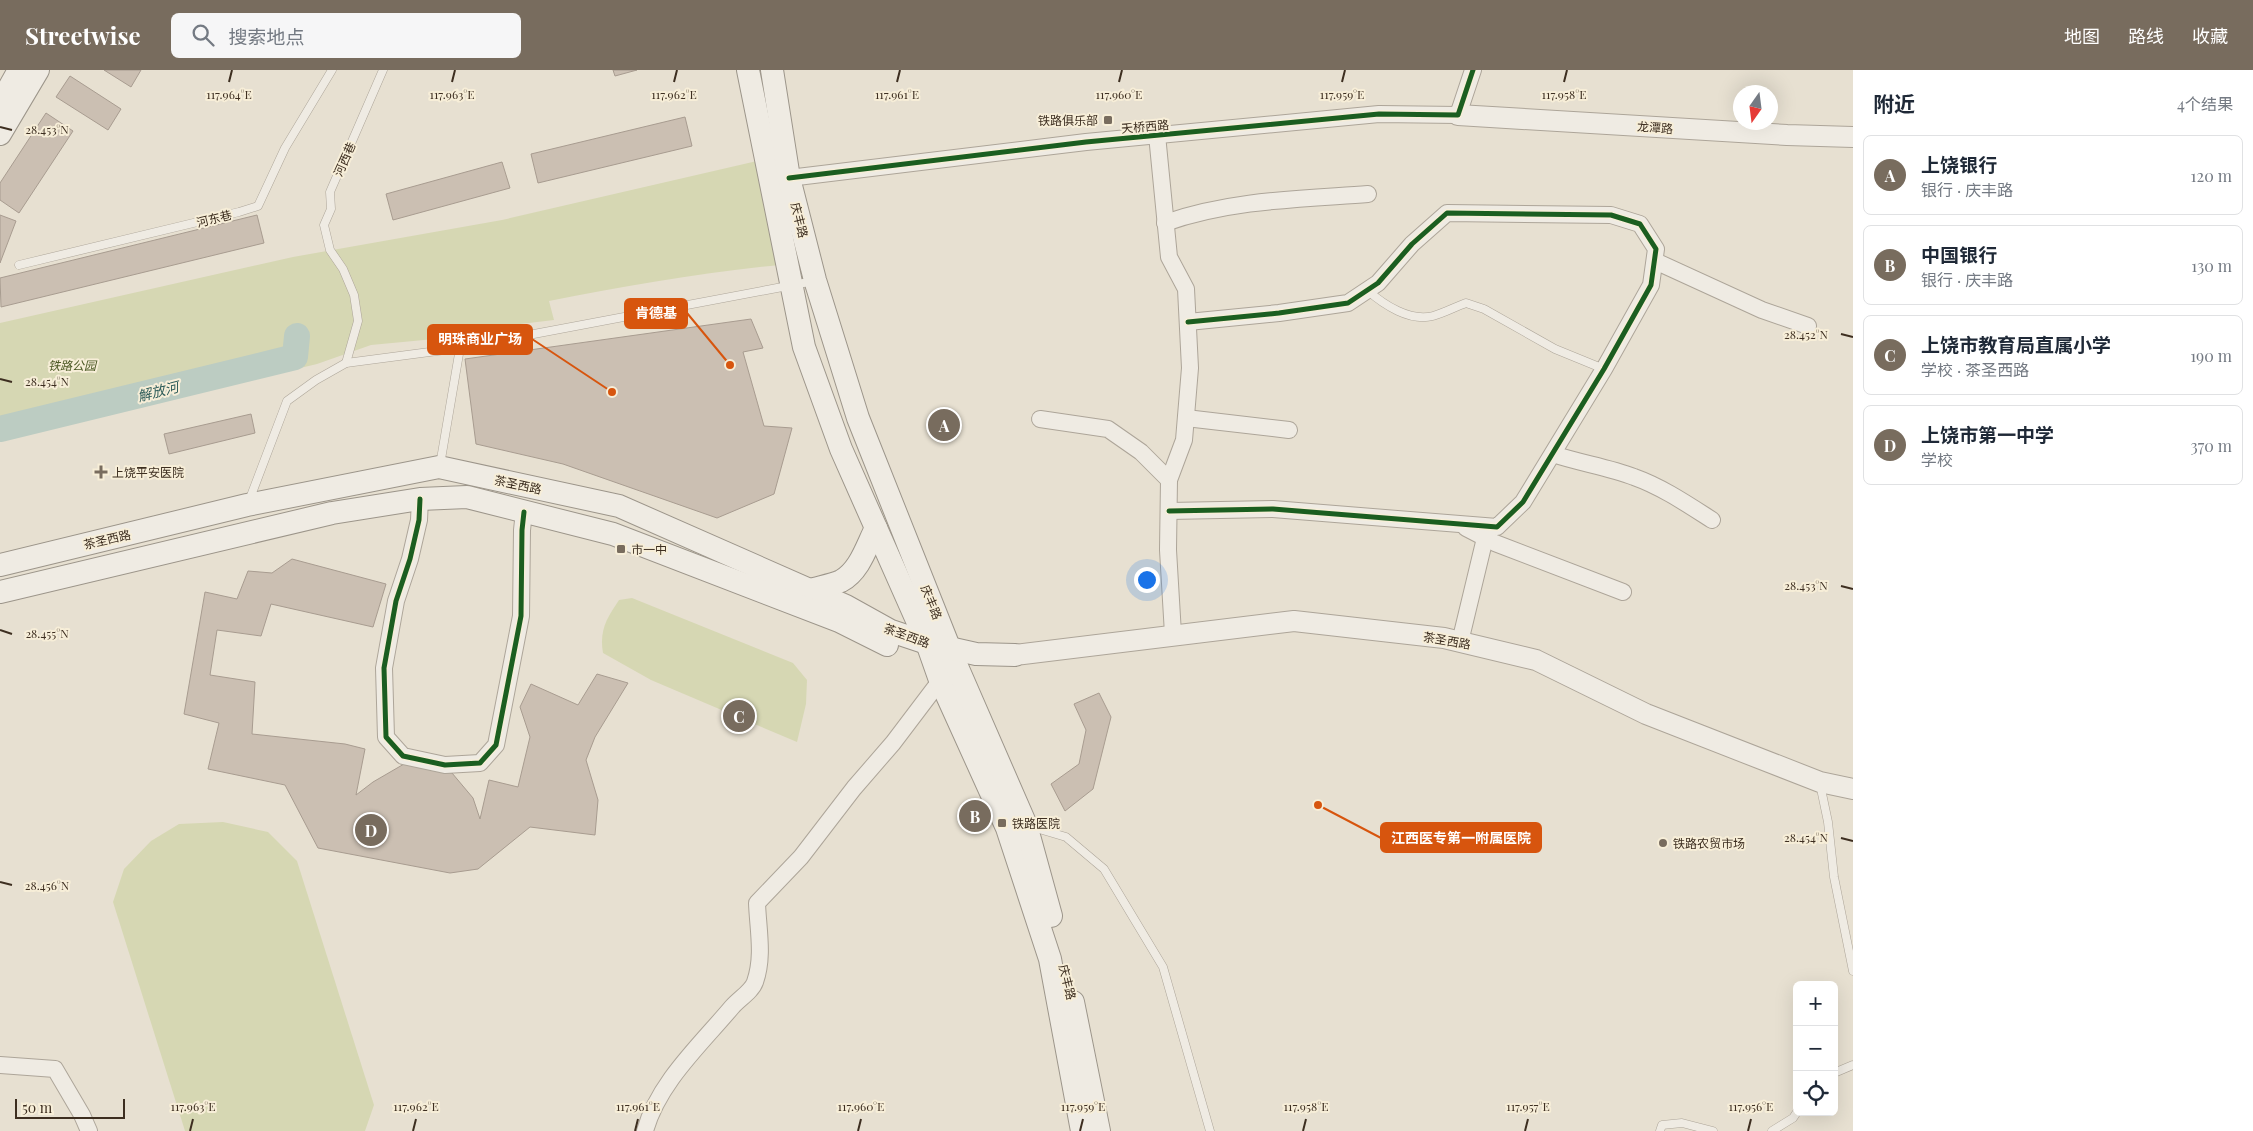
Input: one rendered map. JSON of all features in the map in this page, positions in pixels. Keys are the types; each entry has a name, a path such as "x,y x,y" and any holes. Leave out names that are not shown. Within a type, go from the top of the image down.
{"main road":[{"path":"0,104 19,70"},
{"path":"0,134 38,70"},
{"path":"748,70 804,347 841,449 876,528 941,653 940,680 1007,828 1050,960 1082,1131"},
{"name":"庆丰路","path":"772,70 789,178 815,280 858,418 941,653 1026,824 1070,987 1100,1131"},
{"name":"茶圣西路","path":"0,565 247,505 439,467 619,506 846,606 892,631 941,653 976,665 1015,654"},
{"name":"茶圣西路","path":"0,592 332,513 420,499 467,497 613,534 839,621 887,645 941,653"},
{"path":"810,590 842,581 858,565 876,528"}],"street":[{"path":"1458,115 1473,70"},
{"name":"天桥西路","path":"789,178 1086,142 1378,114 1458,115"},
{"name":"龙潭路","path":"1458,115 1777,135 1853,136"},
{"path":"1157,135 1169,257 1186,289 1190,368 1184,440 1169,480 1168,550 1173,634"},
{"path":"1165,223 1195,212 1257,203 1368,194"},
{"path":"1169,511 1273,509 1497,527 1523,502 1604,370 1651,285 1656,249 1640,224 1611,215 1447,212 1412,244 1378,283 1348,303 1279,313 1188,322"},
{"path":"1655,261 1762,310 1808,326"},
{"path":"1186,418 1289,430"},
{"path":"1040,419 1108,430 1140,452 1169,480"},
{"path":"1553,454 1578,463 1633,476 1667,492 1712,520"},
{"path":"420,499 419,520 410,559 396,601 384,668 386,737 403,756 445,765 480,763 496,745 521,616 524,512"},
{"path":"1459,524 1485,538 1623,592"},
{"path":"1460,642 1485,538"},
{"name":"茶圣西路","path":"1015,654 1294,621 1444,638 1536,660 1646,714 1820,782 1853,789"},
{"path":"646,1131 653,1111 676,1073 735,1003 755,984 762,959 757,903 769,888 801,857 854,788 893,743 940,680"},
{"path":"0,1065 55,1069 89,1131"}],"lane":[{"name":"河东巷","path":"19,266 258,206 285,148 332,70"},
{"name":"河西巷","path":"346,363 358,320 354,295 343,269 330,250 324,225 331,209 330,192 383,70"},
{"path":"247,505 287,402 316,380 346,363 460,348 815,280"},
{"path":"1367,290 1377,300 1408,316 1432,316 1466,303 1484,309 1555,348 1604,370"},
{"path":"439,467 460,348"},
{"path":"1820,782 1828,822 1834,877 1853,971"},
{"path":"1026,824 1066,837 1104,869 1163,967 1210,1131"},
{"path":"1838,1071 1853,1065"},
{"path":"1772,1131 1794,1116"},
{"path":"1660,1131 1662,1125 1682,1123 1713,1131"}],"green space":[{"name":"铁路公园","path":"757,161 779,265 663,280 549,301 554,320 503,326 498,333 371,345 317,364 0,439 0,323 293,257 502,220"},
{"path":"632,598 793,663 807,680 806,704 797,742 651,680 603,653 603,631 608,619 619,600"},
{"path":"223,822 268,832 297,861 374,1105 365,1131 185,1131 113,902 124,869 151,841 179,824"}],"building":[{"path":"104,70 141,70 131,87"},
{"path":"613,70 637,70 615,76"},
{"path":"70,76 121,109 108,130 56,97"},
{"path":"46,113 73,131 19,213 0,200 0,183"},
{"path":"685,117 692,146 538,183 531,154"},
{"path":"502,162 510,188 393,220 386,194"},
{"path":"0,215 16,221 0,263"},
{"path":"257,215 264,243 1,307 0,278"},
{"path":"751,319 763,348 743,352 764,426 792,428 774,494 717,518 563,464 476,444 465,359"},
{"path":"251,414 255,433 169,454 164,434"},
{"path":"292,559 386,584 373,627 271,604 261,636 217,630 210,675 255,682 252,734 345,744 365,749 356,795 373,782 404,764 452,773 473,798 480,819 489,780 518,787 530,737 520,707 531,684 578,705 597,674 628,683 595,737 586,760 598,800 595,835 530,827 478,869 450,873 318,848 285,785 208,769 219,723 184,714 205,592 237,599 248,571 272,573"},
{"path":"1099,693 1111,717 1093,789 1065,811 1051,784 1079,764 1086,730 1074,704"}],"waterway":[{"name":"解放河","path":"0,429 295,357 297,336"}],"cycle path":[{"path":"789,178 1086,142 1379,114 1458,115 1473,70"},
{"path":"1169,511 1273,509 1497,527 1523,502 1604,369 1651,285 1656,249 1640,224 1611,215 1447,213 1412,244 1378,283 1348,303 1279,313 1188,322"},
{"path":"420,499 419,520 410,559 396,601 384,668 386,737 403,756 445,765 480,763 496,745 521,616 524,512"}],"place":[{"name":"铁路俱乐部","path":"1108,120"},
{"name":"肯德基","path":"730,365"},
{"name":"明珠商业广场","path":"612,392"},
{"name":"上饶银行","path":"944,425"},
{"name":"上饶平安医院","path":"101,472"},
{"name":"市一中","path":"621,549"},
{"name":"上饶市教育局直属小学","path":"739,716"},
{"name":"江西医专第一附属医院","path":"1318,805"},
{"name":"中国银行","path":"975,816"},
{"name":"铁路医院","path":"1002,823"},
{"name":"上饶市第一中学","path":"371,830"},
{"name":"铁路农贸市场","path":"1663,843"}]}
